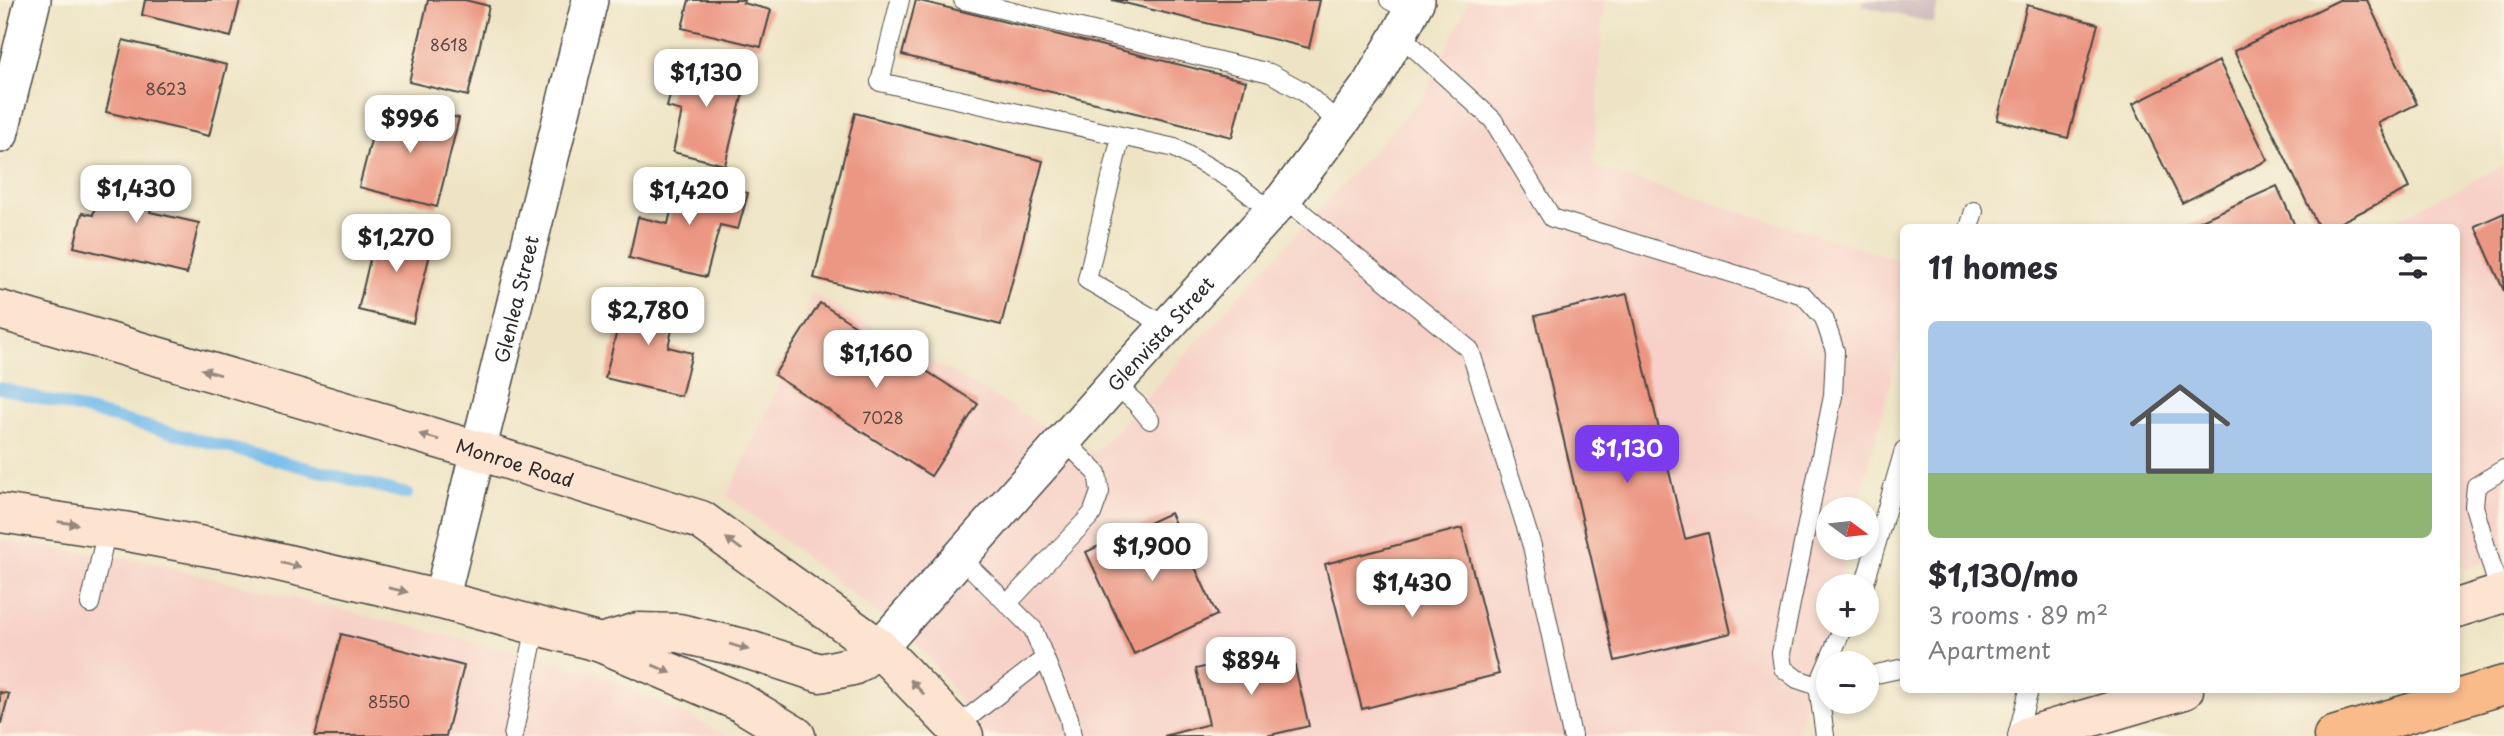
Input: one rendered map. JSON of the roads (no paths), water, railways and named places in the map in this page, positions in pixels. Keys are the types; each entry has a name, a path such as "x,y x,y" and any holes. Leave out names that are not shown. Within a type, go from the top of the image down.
{"highway":[{"path":"2333,736 2504,685"}],"main road":[{"name":"Monroe Road","path":"0,310 701,520 879,648 960,732"},
{"path":"0,513 241,553 441,600 601,643 738,701 783,732"},
{"path":"2460,607 2502,593"},
{"path":"601,643 638,632 679,633 743,648 820,673 853,666 879,648"},
{"path":"2028,736 2174,693"}],"street":[{"path":"0,135 33,0"},
{"name":"Glenlea Street","path":"441,600 480,452 590,0"},
{"name":"Glenvista Street","path":"879,648 1166,326 1278,205 1367,87 1404,12"}],"lane":[{"path":"900,0 880,82 1175,148 1278,205 1471,350 1532,546 1572,736"},
{"path":"963,0 1270,73 1303,91 1340,124"},
{"path":"1404,12 1493,120 1552,218 1803,295 1824,318 1835,351 1833,396 1781,653 1783,668 1797,679 1816,683"},
{"path":"1121,136 1087,279 1166,326"},
{"path":"1114,384 1136,402 1150,419"},
{"path":"1007,604 1092,514 1100,492 1097,473 1064,440"},
{"path":"1868,574 1900,464"},
{"path":"2502,593 2474,506 2476,486 2504,469"},
{"path":"90,604 107,529"},
{"path":"960,557 1033,629 1069,718 1072,736"},
{"path":"513,736 536,626"},
{"path":"960,732 1045,658"},
{"path":"1879,673 1900,669"},
{"path":"2017,736 2028,693"},
{"path":"1825,714 1825,736"}],"waterway":[{"path":"0,388 407,494"}]}
